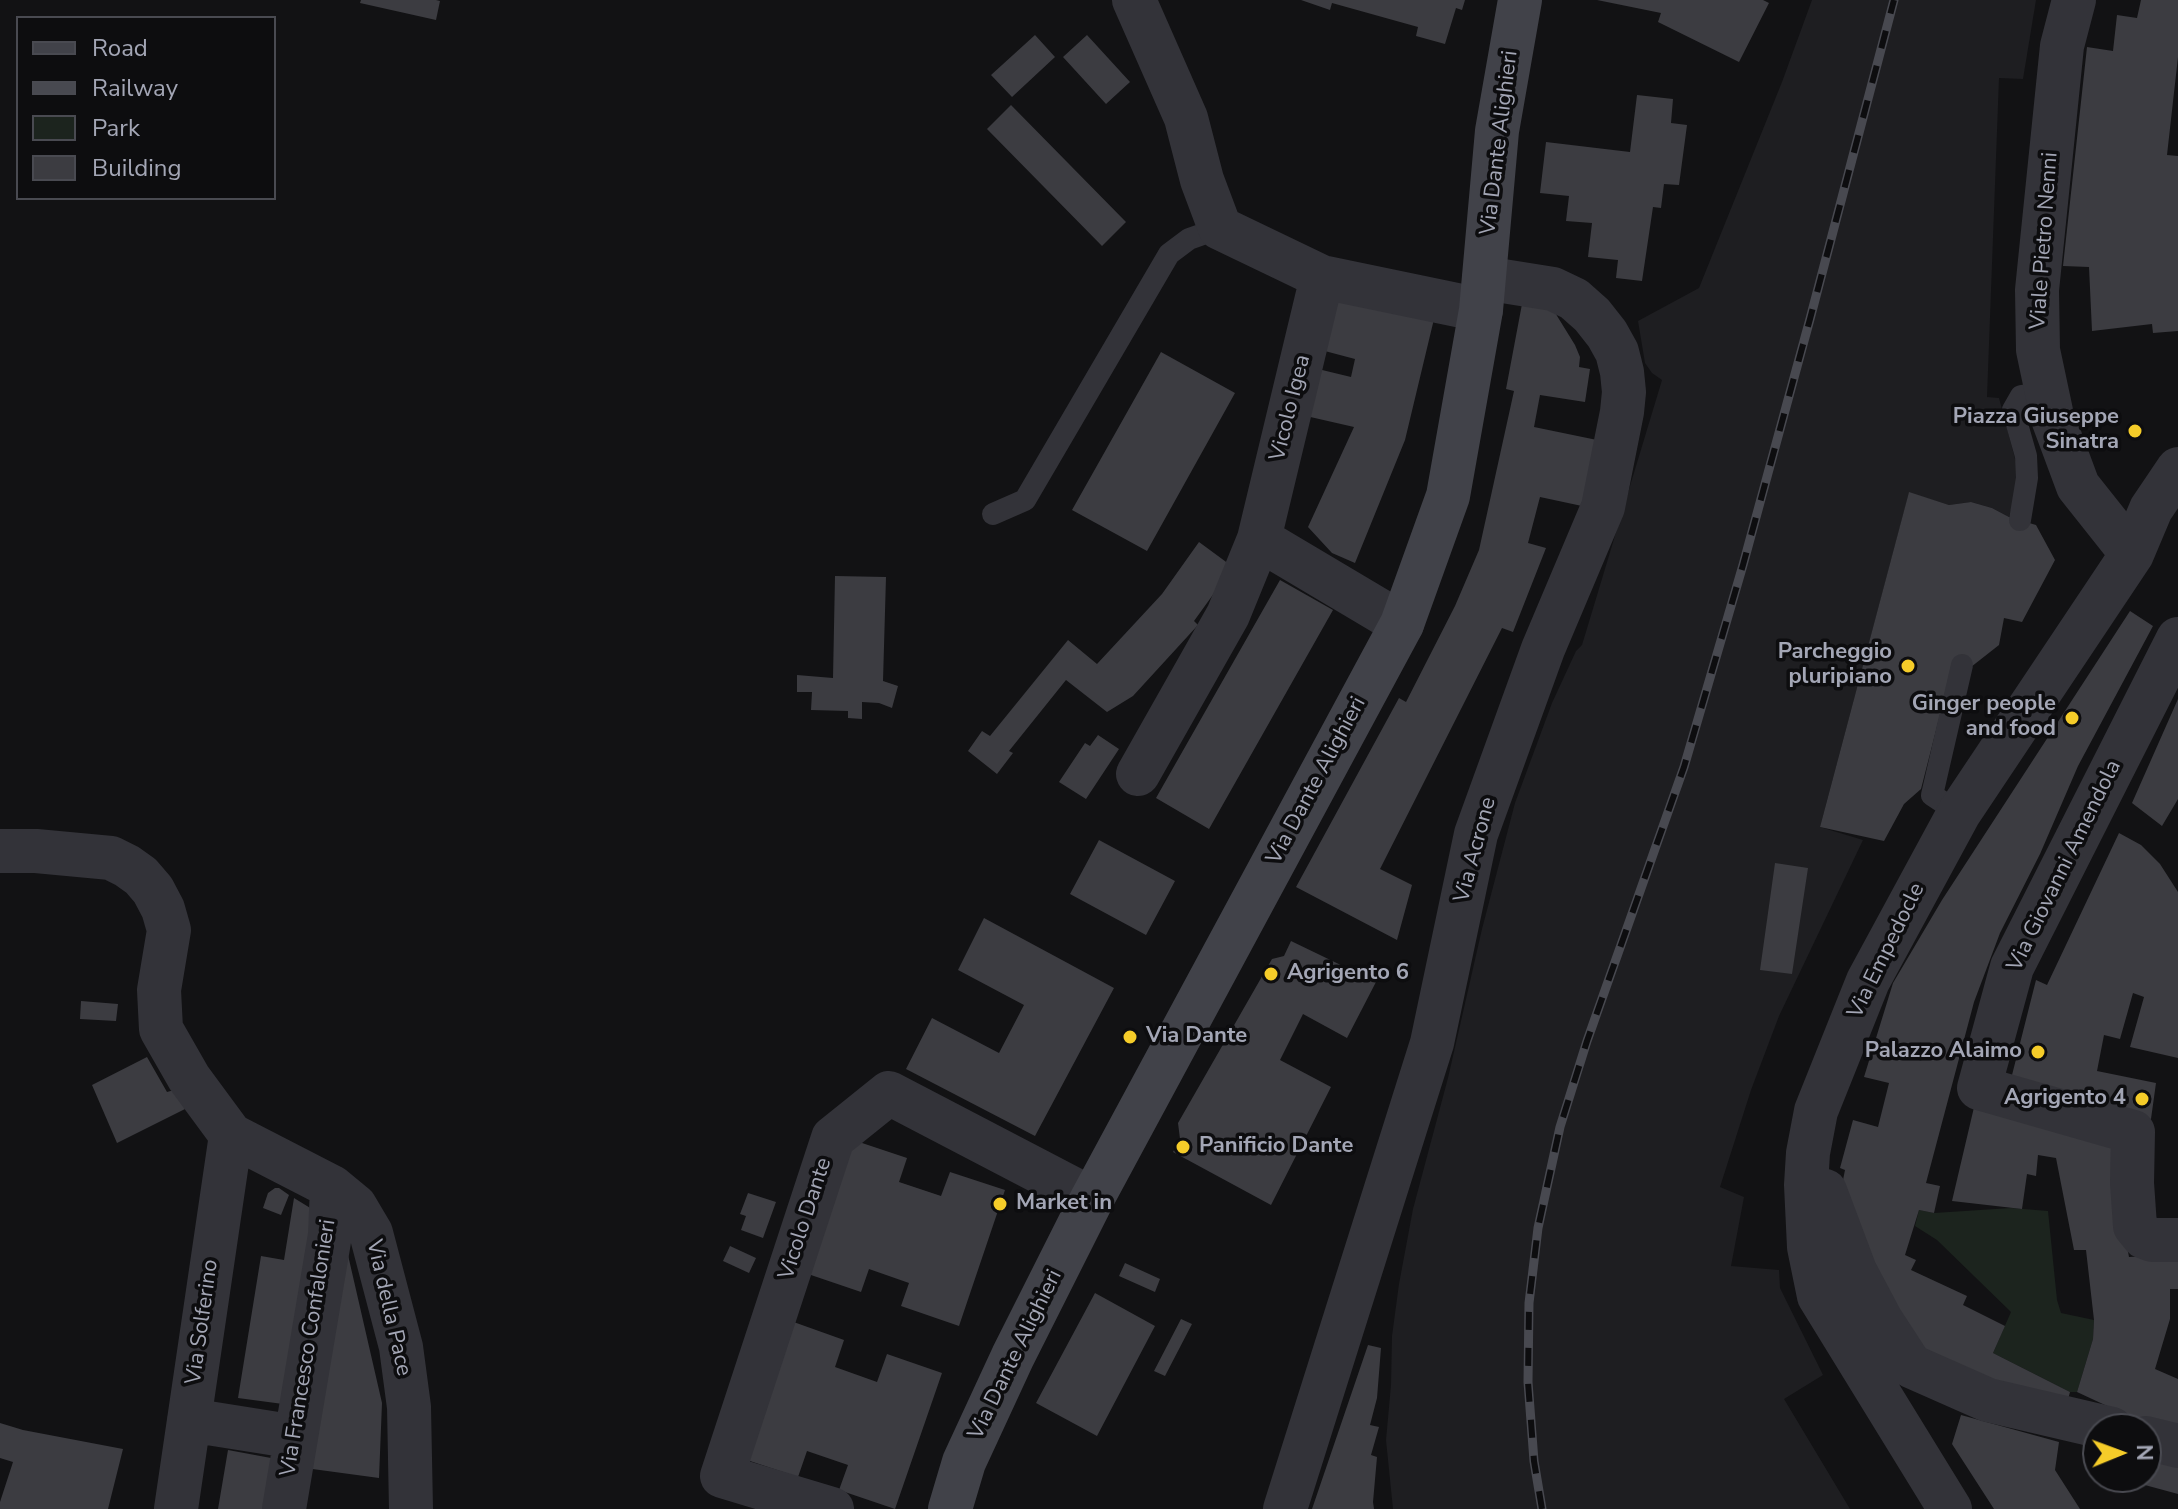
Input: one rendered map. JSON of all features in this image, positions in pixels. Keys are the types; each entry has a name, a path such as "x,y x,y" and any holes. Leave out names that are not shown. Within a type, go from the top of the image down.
{"street":[{"path":"1134,0 1186,118 1202,180 1220,228"},
{"name":"Via Dante Alighieri","path":"950,1509 964,1462 1092,1199 1402,624 1448,496 1483,294 1497,131 1520,0"},
{"name":"Viale Pietro Nenni","path":"2074,0 2062,46 2037,290 2038,350 2052,416 2078,486 2132,554"},
{"name":"Via Acrone","path":"1220,228 1322,277 1483,294 1553,289 1574,299 1607,334 1617,352 1624,392 1603,507 1543,649 1476,834 1432,1043 1285,1509"},
{"name":"Vicolo Igea","path":"1138,774 1228,615 1259,539 1322,277"},
{"name":"Via Empedocle","path":"1950,1509 1819,1296 1809,1247 1806,1185 1816,1111 1868,981 1959,813 2132,554 2171,482"},
{"path":"1259,539 1402,624"},
{"name":"Via Giovanni Amendola","path":"2178,639 2012,967 1979,1088 2133,1132 2135,1226 2144,1237 2152,1240 2178,1240"},
{"path":"0,851 111,858 141,876 153,890 169,930 159,990 161,1029 189,1078 231,1135"},
{"name":"Vicolo Dante","path":"832,1509 722,1476 833,1138 889,1093 1092,1199"},
{"name":"Via della Pace","path":"231,1135 332,1187 355,1206 371,1233 401,1347 409,1407 411,1509"},
{"name":"Via Solferino","path":"176,1509 231,1135"},
{"path":"1806,1185 1825,1191 1855,1271 1881,1320 1911,1366 1988,1400 2082,1422"},
{"name":"Via Francesco Confalonieri","path":"284,1509 330,1235 332,1187"},
{"path":"189,1420 296,1437"}],"lane":[{"path":"993,514 1025,500 1169,254 1189,239 1220,228"},
{"path":"2020,520 2027,478 2026,456 2013,410 2021,396 2047,392"},
{"path":"1959,813 1932,795 1962,665"}],"shaded area":[{"path":"1812,0 2036,0 2023,79 1999,78 1987,397 1999,398 2018,470 2018,485 2009,517 1971,502 1949,505 1909,493 1820,827 1863,840 1779,1016 1720,1187 1744,1197 1731,1266 1779,1270 1780,1288 1823,1375 1784,1399 1850,1509 1393,1509 1386,1440 1392,1336 1413,1209 1515,803 1552,703 1576,651 1582,645 1662,380 1645,363 1638,321 1699,288"}],"green space":[{"path":"2011,1208 2048,1211 2061,1313 2094,1320 2093,1339 2077,1392 2070,1392 1993,1353 2011,1312 1937,1240 1915,1226 1919,1210 1934,1213"}],"building":[{"path":"361,0 440,1 436,20 360,3"},
{"path":"1301,0 1465,0 1462,10 1456,8 1445,44 1416,36 1418,27 1332,3 1330,10"},
{"path":"1597,0 1763,0 1769,3 1739,62 1658,22 1661,13"},
{"path":"2141,0 2178,0 2178,57 2167,155 2178,156 2178,331 2153,333 2152,324 2092,331 2089,267 2063,266 2087,47 2113,51 2117,15 2137,18"},
{"path":"1035,35 1055,57 1012,97 991,75"},
{"path":"1087,35 1130,82 1106,104 1063,57"},
{"path":"1637,95 1673,99 1671,123 1687,125 1679,185 1664,184 1661,208 1653,207 1642,281 1616,278 1618,260 1588,257 1592,223 1566,221 1569,196 1540,193 1546,142 1630,152"},
{"path":"1011,105 1126,222 1102,246 987,129"},
{"path":"1334,294 1434,319 1405,440 1355,563 1332,553 1308,527 1354,427 1306,416 1318,369 1351,377 1355,359 1321,350"},
{"path":"1522,304 1554,311 1575,345 1580,357 1579,367 1590,369 1585,402 1540,395 1534,427 1597,440 1582,506 1540,497 1528,543 1546,548 1513,632 1502,628 1380,869 1412,885 1397,940 1296,887 1399,698 1406,702 1455,606 1479,550 1514,391 1506,389"},
{"path":"1161,352 1235,393 1147,551 1072,510"},
{"name":"Parcheggio pluripiano","path":"1909,492 1949,505 1971,502 2036,525 2055,560 2022,622 2004,618 1999,645 1971,667 1953,664 1921,789 1904,804 1884,841 1820,827"},
{"path":"1199,542 1233,567 1194,621 1198,625 1133,696 1107,712 1066,680 1009,751 1013,753 997,774 968,751 982,731 990,736 1068,640 1097,664 1162,594"},
{"path":"835,576 886,577 883,681 898,686 892,708 862,702 862,719 848,718 848,711 811,710 812,692 797,692 797,675 833,678"},
{"path":"1280,580 1333,610 1209,829 1156,798"},
{"path":"2130,611 2153,626 2078,766 2040,854 2000,933 1974,1002 1926,1183 1940,1186 1934,1213 1919,1210 1905,1255 1916,1260 1911,1270 1967,1296 1963,1305 2005,1326 1993,1353 2070,1392 2067,1403 1980,1378 1914,1351 1841,1190 1845,1170 1840,1168 1853,1120 1878,1127 1889,1083 1864,1077 1893,983 1942,900"},
{"path":"2178,699 2178,799 2162,826 2132,803"},
{"path":"1098,735 1119,749 1086,799 1059,782 1085,743 1090,746"},
{"path":"2119,833 2141,845 2160,864 2178,892 2178,1058 2130,1047 2144,997 2133,993 2120,1039 2104,1035 2097,1071 2156,1083 2151,1119 2112,1112 2011,1079 2036,980 2047,985"},
{"path":"1099,840 1175,881 1146,935 1070,894"},
{"path":"1775,863 1808,868 1792,974 1760,970"},
{"path":"984,918 1114,988 1035,1136 906,1069 932,1018 999,1053 1024,1005 958,970"},
{"path":"1291,941 1376,982 1347,1038 1303,1014 1280,1060 1331,1087 1271,1205 1173,1152 1180,1139 1178,1123 1272,959 1284,956"},
{"path":"81,1001 118,1004 116,1021 80,1019"},
{"path":"147,1057 167,1092 174,1090 185,1109 117,1143 92,1085"},
{"path":"1975,1103 2117,1138 2113,1170 2129,1257 2178,1254 2178,1289 2170,1289 2170,1319 2155,1369 2178,1379 2178,1431 2162,1428 2162,1413 2122,1413 2077,1392 2093,1339 2094,1320 2086,1250 2074,1250 2056,1158 2038,1155 2036,1176 2027,1174 2022,1209 1952,1201"},
{"path":"853,1140 907,1158 899,1182 941,1196 950,1172 1005,1190 959,1326 901,1306 909,1283 869,1269 861,1292 808,1274"},
{"path":"275,1188 289,1195 281,1215 263,1208 268,1193"},
{"path":"748,1193 776,1202 763,1238 741,1230 746,1216 740,1214"},
{"path":"294,1198 320,1214 283,1404 238,1398 261,1256 284,1260"},
{"path":"730,1246 756,1258 749,1273 723,1261"},
{"path":"348,1255 382,1403 379,1478 305,1468"},
{"path":"1125,1263 1160,1279 1155,1292 1119,1276"},
{"path":"1095,1293 1155,1326 1097,1436 1036,1403"},
{"path":"1181,1319 1192,1324 1165,1376 1154,1371"},
{"path":"788,1320 844,1340 835,1367 877,1382 887,1354 942,1373 895,1509 839,1490 848,1465 807,1451 798,1477 741,1458"},
{"path":"1368,1345 1381,1348 1377,1398 1370,1425 1379,1427 1371,1455 1377,1457 1374,1509 1312,1509"},
{"path":"1961,1415 2059,1442 2055,1470 2080,1509 1994,1509 1952,1444"},
{"path":"0,1423 123,1449 108,1509 0,1509 13,1462 0,1458"},
{"path":"228,1450 271,1458 270,1509 218,1509"},
{"path":"2162,1458 2178,1463 2178,1494 2162,1490"}],"railway":[{"path":"1542,1509 1534,1461 1528,1382 1529,1303 1538,1228 1560,1127 1587,1041 1684,767 1743,565 1894,0"}],"place":[{"name":"Piazza Giuseppe Sinatra","path":"2135,431"},
{"name":"Parcheggio pluripiano","path":"1908,666"},
{"name":"Ginger people and food","path":"2072,718"},
{"name":"Agrigento 6","path":"1271,974"},
{"name":"Via Dante","path":"1130,1037"},
{"name":"Palazzo Alaimo","path":"2038,1052"},
{"name":"Agrigento 4","path":"2142,1099"},
{"name":"Panificio Dante","path":"1183,1147"},
{"name":"Market in","path":"1000,1204"}]}
